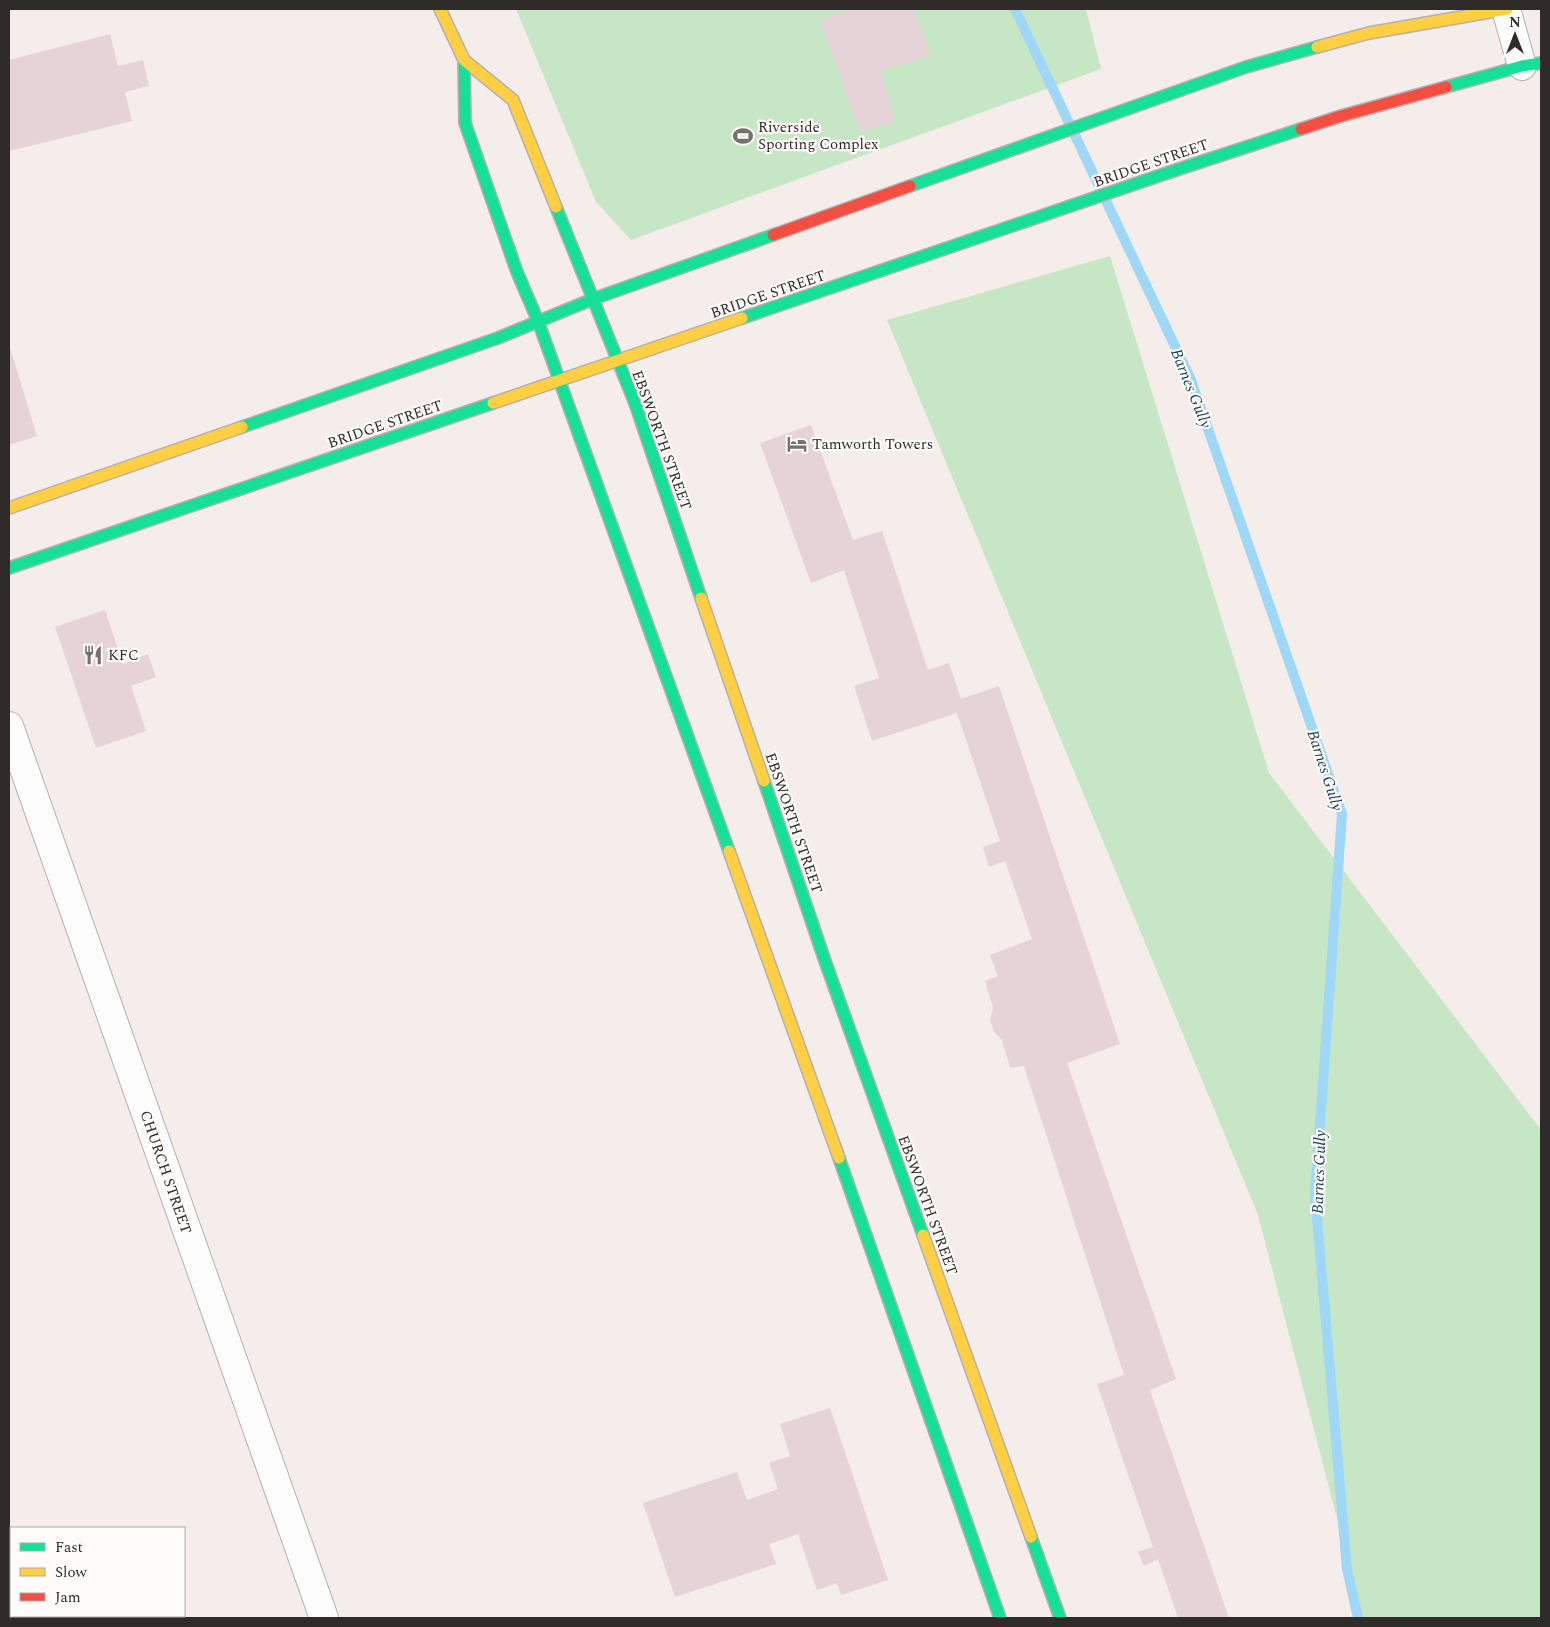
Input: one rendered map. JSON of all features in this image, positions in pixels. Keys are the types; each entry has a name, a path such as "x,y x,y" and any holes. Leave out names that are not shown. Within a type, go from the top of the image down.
{"main road":[{"name":"EBSWORTH STREET","path":"440,9 464,60 466,123 517,272 538,321 774,974 1000,1618"},
{"path":"9,508 490,341 594,299 684,266 1246,66 1369,33 1506,9"},
{"name":"EBSWORTH STREET","path":"464,60 513,100 636,406 825,961 1060,1618"},
{"name":"BRIDGE STREET","path":"9,568 1170,172 1341,116 1532,64"}],"street":[{"path":"1506,9 1532,64"},
{"name":"CHURCH STREET","path":"9,726 324,1618"}],"green space":[{"name":"Riverside Sporting Complex","path":"516,9 1086,9 1101,69 631,240 596,202"},
{"path":"1110,256 1269,773 1541,1130 1541,1618 1363,1618 1258,1215 887,320"}],"building":[{"path":"854,9 913,9 931,56 880,70 895,121 860,132 820,20"},
{"path":"110,34 118,66 143,60 149,86 125,92 132,121 9,151 9,60"},
{"path":"9,344 37,436 9,445"},
{"path":"811,425 853,540 882,531 928,670 949,663 961,699 999,686 1120,1044 1067,1063 1176,1379 1150,1390 1229,1618 1178,1618 1158,1559 1144,1566 1138,1552 1153,1547 1097,1384 1124,1375 1024,1066 1010,1068 1002,1040 994,1032 990,1019 993,1008 985,981 998,976 990,955 1032,939 1005,861 989,867 983,847 1000,841 957,713 872,741 854,686 879,678 844,570 811,583 760,443"},
{"path":"105,610 123,664 148,654 156,677 131,686 146,731 96,748 55,627"},
{"path":"830,1408 888,1580 841,1595 837,1583 817,1590 798,1534 769,1544 776,1564 675,1597 643,1503 737,1472 747,1500 778,1489 769,1463 790,1456 780,1424"}],"waterway":[{"name":"Barnes Gully","path":"1015,9 1191,380 1342,814 1315,1195 1347,1569 1358,1618"}],"traffic: fast":[{"path":"910,186 1246,67 1317,47"},
{"path":"464,60 465,123 517,272 538,321"},
{"path":"1446,87 1522,66 1541,63"},
{"path":"742,318 1301,129"},
{"path":"556,207 593,299"},
{"path":"242,427 498,338 593,299 773,235"},
{"path":"593,299 636,406 701,598"},
{"path":"538,321 729,851"},
{"path":"9,568 493,403"},
{"path":"764,781 825,961 923,1235"},
{"path":"839,1158 1000,1618"},
{"path":"1031,1537 1060,1618"}],"traffic: slow":[{"path":"440,9 464,60 513,100 556,207"},
{"path":"1317,47 1369,33 1507,9"},
{"path":"493,403 742,318"},
{"path":"9,508 242,427"},
{"path":"701,598 764,781"},
{"path":"729,851 839,1158"},
{"path":"923,1235 1031,1537"}],"traffic: jam":[{"path":"1301,129 1446,87"},
{"path":"773,235 910,186"}],"place":[{"name":"Riverside Sporting Complex","path":"743,136"},
{"name":"Tamworth Towers","path":"797,444"},
{"name":"KFC","path":"93,655"}]}
